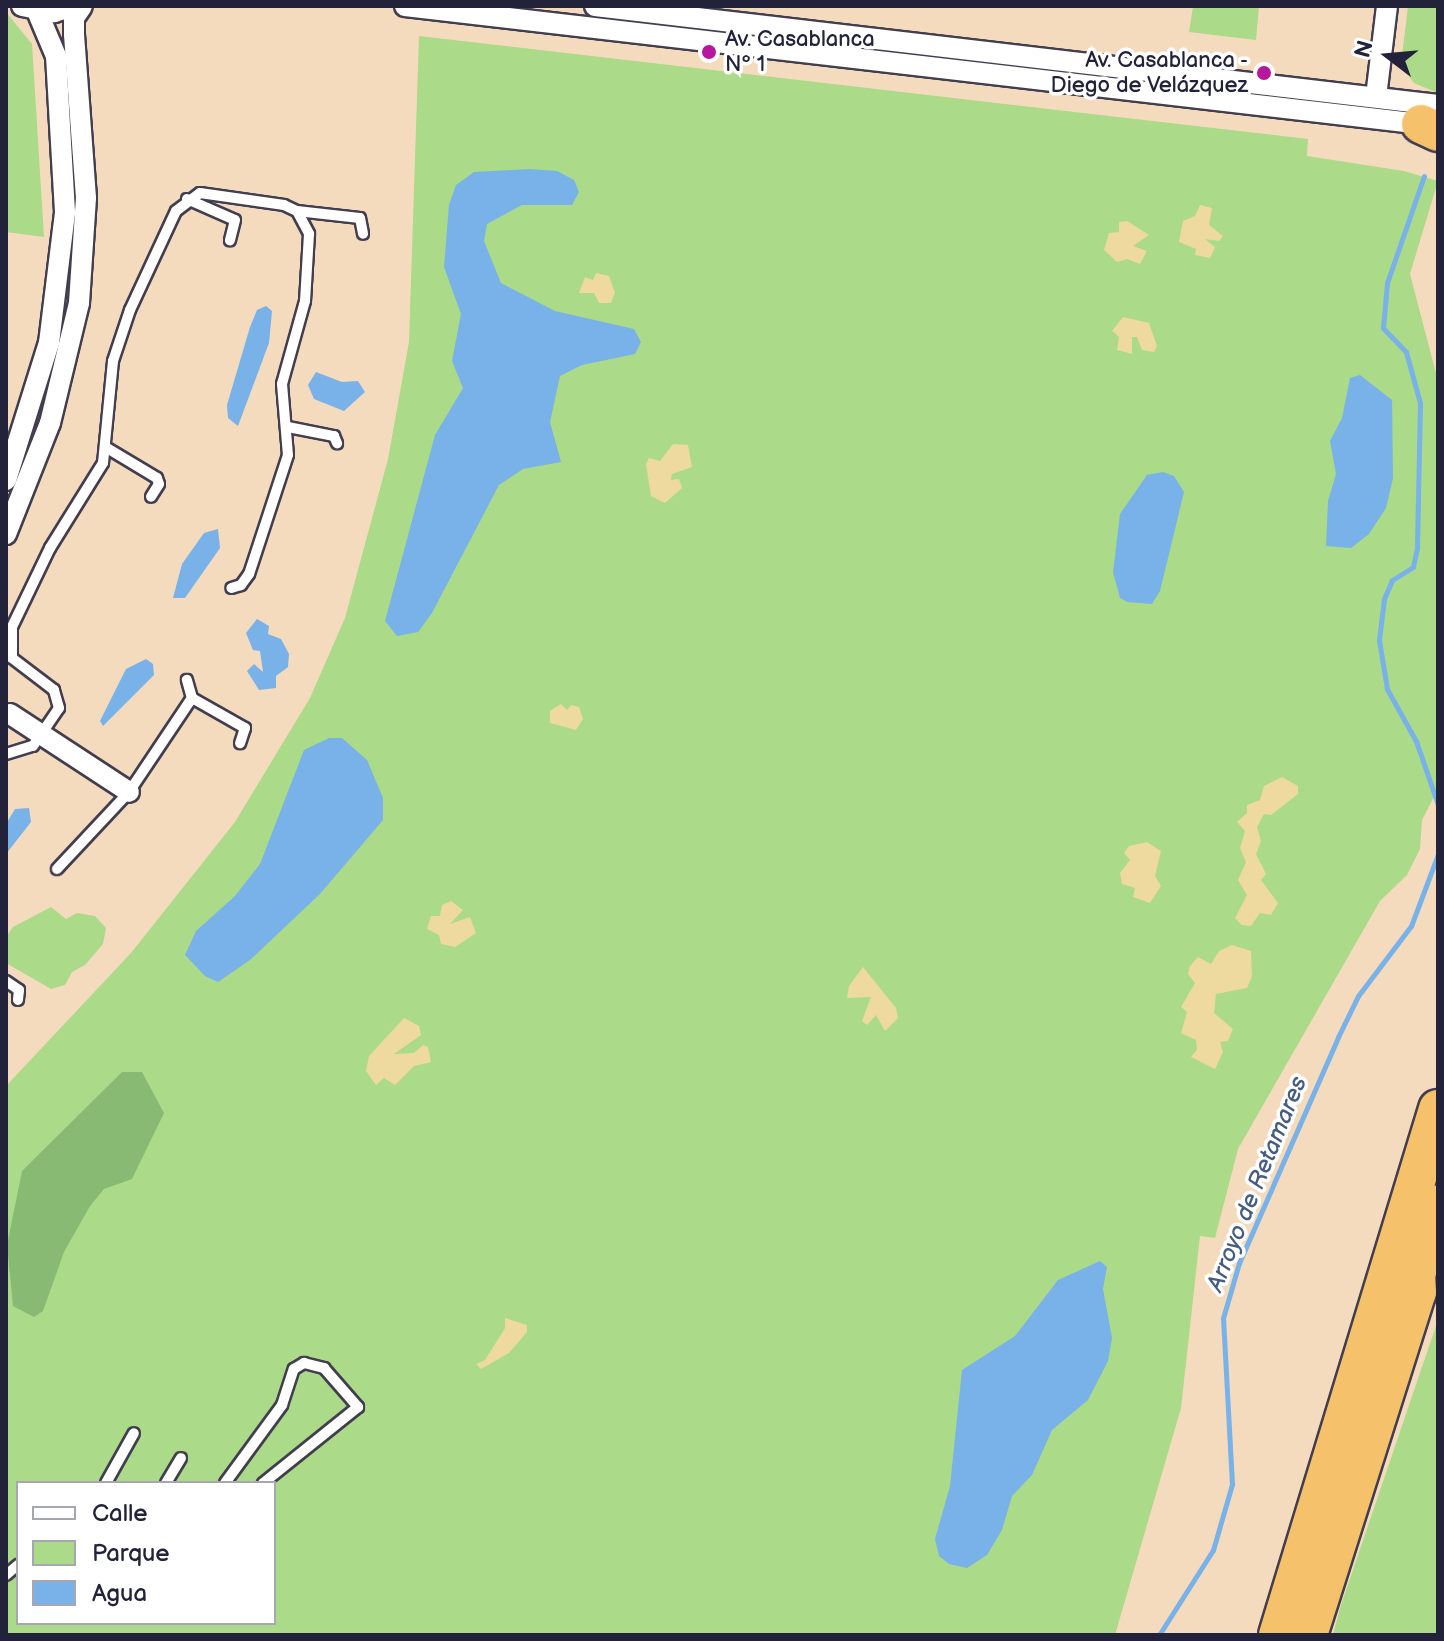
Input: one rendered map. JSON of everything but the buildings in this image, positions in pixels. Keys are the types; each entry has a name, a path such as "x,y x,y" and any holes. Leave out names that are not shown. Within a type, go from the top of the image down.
{"highway":[{"path":"1278,1635 1438,1109"},
{"path":"1417,1292 1416,1275 1438,1204"},
{"path":"1308,1635 1417,1292 1438,1256"}],"street":[{"path":"6,480 49,343 65,212 56,56 30,9 75,6"},
{"path":"6,534 50,423 79,303 86,198 74,18 82,6"},
{"path":"405,6 1434,116"},
{"path":"595,6 1376,97 1434,116"},
{"path":"1376,97 1387,6"},
{"path":"7,710 129,792"}],"lane":[{"path":"6,754 27,750 42,736 59,708 58,697 12,658 12,627 107,448 113,361 130,310 176,211 187,199 200,193 297,211 360,218 363,234"},
{"path":"187,199 235,220 230,240"},
{"path":"231,588 249,574 288,455 284,365 305,301 309,262 309,234 297,211"},
{"path":"288,427 334,436 337,443"},
{"path":"107,448 157,478 159,484 151,497"},
{"path":"187,680 192,698 245,728 240,743"},
{"path":"57,869 129,792 192,698"},
{"path":"6,981 19,990 18,1000"},
{"path":"226,1481 282,1405 294,1369 304,1363 324,1368 358,1407 266,1481"},
{"path":"107,1481 134,1433"},
{"path":"167,1481 181,1458"}],"green space":[{"path":"1193,6 1259,6 1256,40 1189,32"},
{"path":"1408,6 1438,6 1438,93 1414,83 1401,65"},
{"path":"6,12 32,44 44,237 6,232"},
{"path":"419,36 1308,139 1307,156 1404,171 1438,181 1410,274 1438,381 1438,789 1422,820 1420,849 1407,875 1380,901 1238,1149 1215,1238 1200,1236 1181,1408 1115,1635 6,1635 6,1086 131,953 235,822 310,698 345,618 388,459 409,342"},
{"path":"51,907 66,919 77,913 95,916 106,928 103,944 85,965 72,972 65,985 51,989 6,963 6,937 13,927"},
{"path":"122,1072 142,1072 164,1113 132,1179 104,1189 90,1206 64,1252 43,1311 34,1317 13,1306 7,1245 22,1171"},
{"path":"1438,1320 1438,1635 1333,1635 1340,1608"}],"sand":[{"path":"1200,205 1212,208 1209,225 1223,236 1219,241 1205,239 1215,247 1210,258 1195,255 1196,249 1179,242 1183,221 1195,216"},
{"path":"1127,221 1149,235 1133,246 1147,251 1140,264 1127,259 1117,262 1104,250 1109,233 1119,232 1119,222"},
{"path":"596,273 609,276 615,293 611,303 599,303 594,293 579,293 585,277 593,280"},
{"path":"1123,317 1149,323 1157,346 1154,352 1142,350 1137,337 1132,337 1132,354 1117,350 1119,337 1112,331"},
{"path":"673,444 688,445 692,467 672,474 671,480 679,479 682,488 665,503 651,496 646,464 649,458 660,461"},
{"path":"561,704 567,710 571,705 579,707 583,719 576,730 550,723 550,711"},
{"path":"1282,777 1298,786 1298,794 1271,815 1264,814 1257,827 1261,841 1256,854 1266,874 1261,880 1278,903 1271,915 1260,913 1251,926 1242,925 1235,918 1247,895 1238,880 1246,862 1240,848 1245,831 1237,822 1247,813 1247,805 1260,800 1264,786"},
{"path":"1147,842 1161,851 1155,876 1161,886 1150,903 1133,897 1135,888 1122,884 1120,873 1130,860 1124,853 1129,846"},
{"path":"451,901 463,910 450,924 470,917 476,933 455,947 441,944 439,935 427,929 431,916 440,916 442,905"},
{"path":"1232,945 1251,951 1252,976 1247,988 1216,994 1214,1013 1233,1029 1228,1041 1220,1042 1223,1052 1215,1069 1191,1057 1197,1050 1196,1040 1181,1033 1187,1012 1181,1007 1195,983 1188,974 1190,966 1198,957 1211,964 1219,951"},
{"path":"863,967 896,1008 898,1018 885,1031 876,1015 867,1025 862,1021 871,997 847,998 849,986"},
{"path":"404,1018 419,1026 421,1035 394,1054 414,1053 423,1045 428,1047 431,1062 414,1066 395,1085 384,1078 376,1085 366,1071 369,1056"},
{"path":"505,1318 527,1325 527,1332 509,1353 481,1369 476,1364 485,1360 505,1328"}],"water":[{"path":"557,171 574,180 579,192 572,205 522,205 487,224 484,241 501,283 555,311 634,329 641,342 635,354 582,365 560,376 550,422 561,462 523,469 499,485 432,613 418,632 397,636 385,621 435,435 463,388 452,361 461,314 444,267 449,205 456,185 474,172"},
{"path":"266,306 272,311 269,343 238,426 228,418 227,405 250,327 257,310"},
{"path":"316,372 342,382 358,381 365,392 344,411 314,399 308,385"},
{"path":"1360,375 1392,400 1393,478 1386,508 1369,534 1351,548 1326,546 1328,501 1336,474 1330,441 1342,418 1350,378"},
{"path":"1163,472 1174,476 1184,492 1160,591 1152,604 1127,602 1120,598 1113,572 1120,514 1147,475"},
{"path":"218,529 220,548 185,598 173,598 182,564 204,533"},
{"path":"257,619 269,626 268,634 281,639 289,654 288,667 276,676 276,688 259,690 247,671 254,664 263,672 260,651 253,650 246,633"},
{"path":"146,659 153,664 154,675 103,726 100,721 126,669"},
{"path":"329,738 342,738 367,760 383,798 383,820 320,894 250,960 218,982 205,976 185,955 196,931 235,896 260,864 304,750"},
{"path":"29,808 31,822 6,854 6,824 15,809"},
{"path":"1100,1261 1107,1267 1103,1289 1112,1338 1108,1361 1088,1400 1052,1430 1032,1475 1012,1496 1002,1530 987,1555 967,1568 949,1564 939,1556 935,1539 950,1486 962,1370 1015,1336 1058,1280"}],"waterway":[{"name":"Arroyo de Retamares","path":"1424,176 1387,283 1383,328 1406,352 1420,403 1417,548 1413,567 1392,580 1384,599 1379,640 1387,689 1416,741 1438,805"},
{"name":"Arroyo de Retamares","path":"1159,1635 1213,1550 1232,1484 1223,1318 1239,1263 1338,1037 1358,996 1411,926 1438,854"}],"place":[{"name":"Av. Casablanca Nº 1","path":"709,52"},
{"name":"Av. Casablanca - Diego de Velázquez","path":"1264,73"}]}
